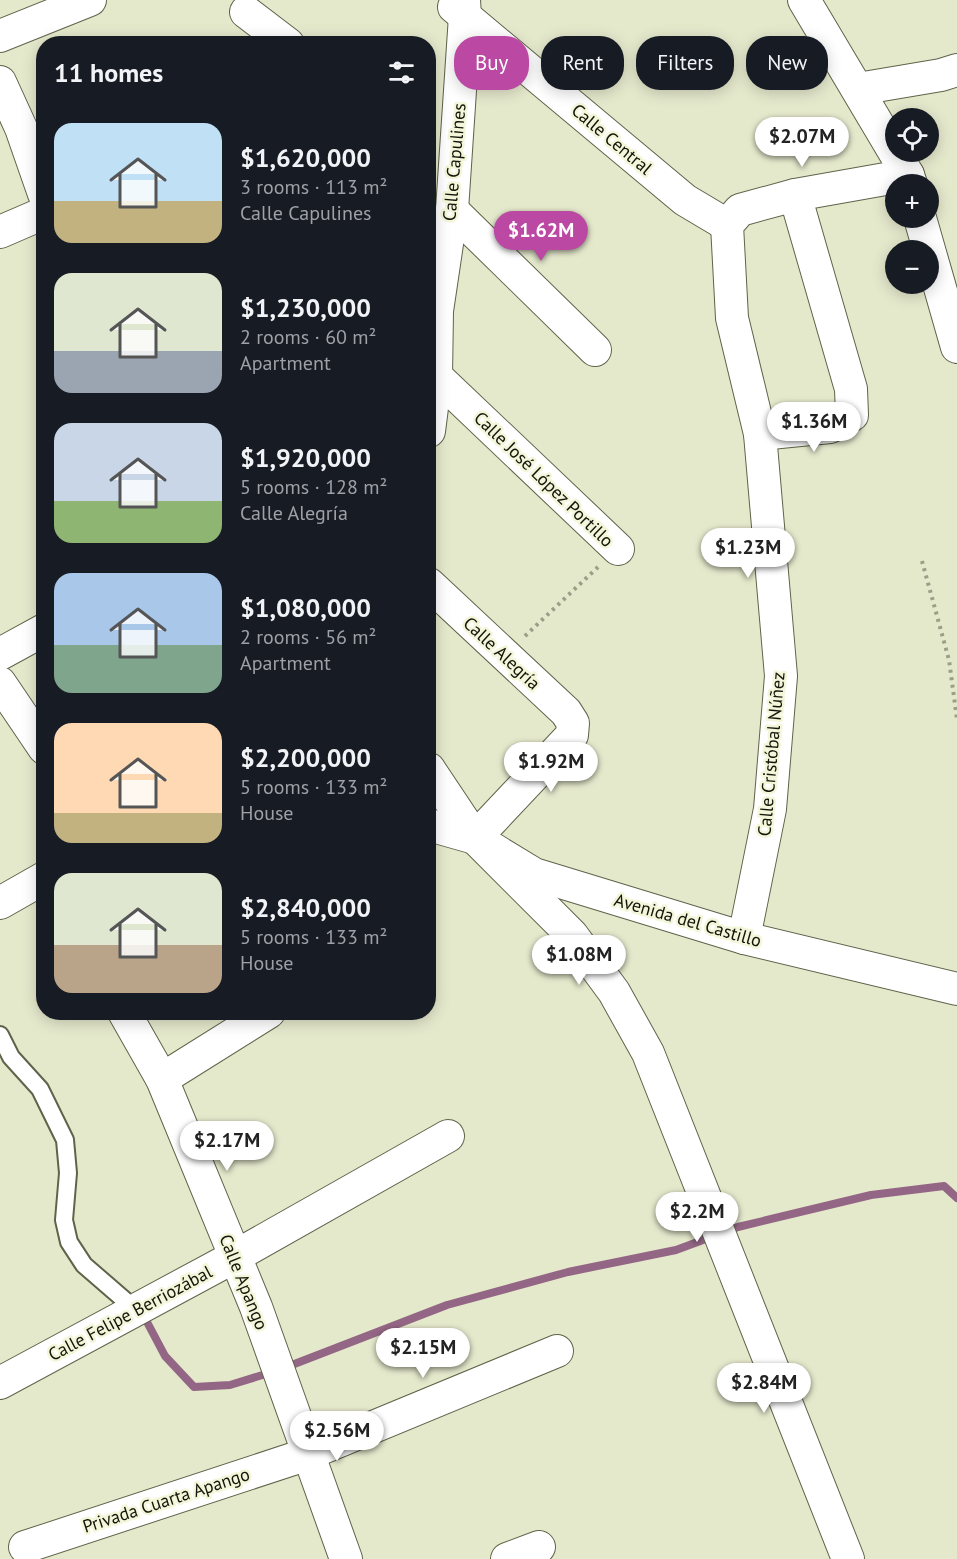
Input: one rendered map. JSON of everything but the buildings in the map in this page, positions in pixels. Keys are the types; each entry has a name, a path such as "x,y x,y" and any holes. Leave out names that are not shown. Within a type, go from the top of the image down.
{"street":[{"path":"0,36 90,0"},
{"path":"804,0 906,174"},
{"name":"Calle Capulines","path":"436,293 452,210 459,5"},
{"name":"Calle Central","path":"459,5 685,200 727,225"},
{"path":"246,12 278,36"},
{"path":"858,89 942,75 957,70"},
{"path":"0,82 21,128 36,171"},
{"path":"436,154 455,168"},
{"path":"727,225 741,210 795,195 885,183"},
{"path":"760,434 830,427 852,415 851,388 795,195"},
{"path":"452,210 595,350"},
{"path":"0,232 36,216"},
{"name":"Calle Cristóbal Núñez","path":"727,225 732,318 760,434 781,676 770,809 744,938"},
{"path":"923,228 957,347"},
{"name":"Calle José López Portillo","path":"436,376 618,549"},
{"name":"Calle Alegría","path":"436,591 566,712 573,723 572,735 475,838"},
{"path":"0,654 36,634"},
{"path":"0,683 36,736"},
{"path":"436,780 475,838 573,935 614,992 648,1053 848,1559"},
{"name":"Avenida del Castillo","path":"436,827 475,838 534,874 744,938 957,989"},
{"path":"0,903 36,883"},
{"name":"Calle Apango","path":"129,1020 162,1079 234,1257 278,1370 346,1559"},
{"path":"162,1079 256,1020"},
{"name":"Calle Felipe Berriozábal","path":"0,1383 234,1257 448,1136"},
{"name":"Privada Cuarta Apango","path":"25,1547 308,1454 557,1351"},
{"path":"507,1559 539,1547"}],"lane":[{"path":"0,1035 11,1057 40,1089 65,1140 68,1173 64,1220 69,1242 84,1265 136,1310"}],"path":[{"name":"Calle José López Portillo","path":"505,655 618,549"},
{"path":"921,561 949,660 957,719"}],"waterway":[{"path":"284,1368 447,1305 568,1272 676,1250 738,1227 871,1195 944,1186 957,1198"},
{"path":"147,1322 165,1356 194,1387 230,1385 272,1372"}]}
